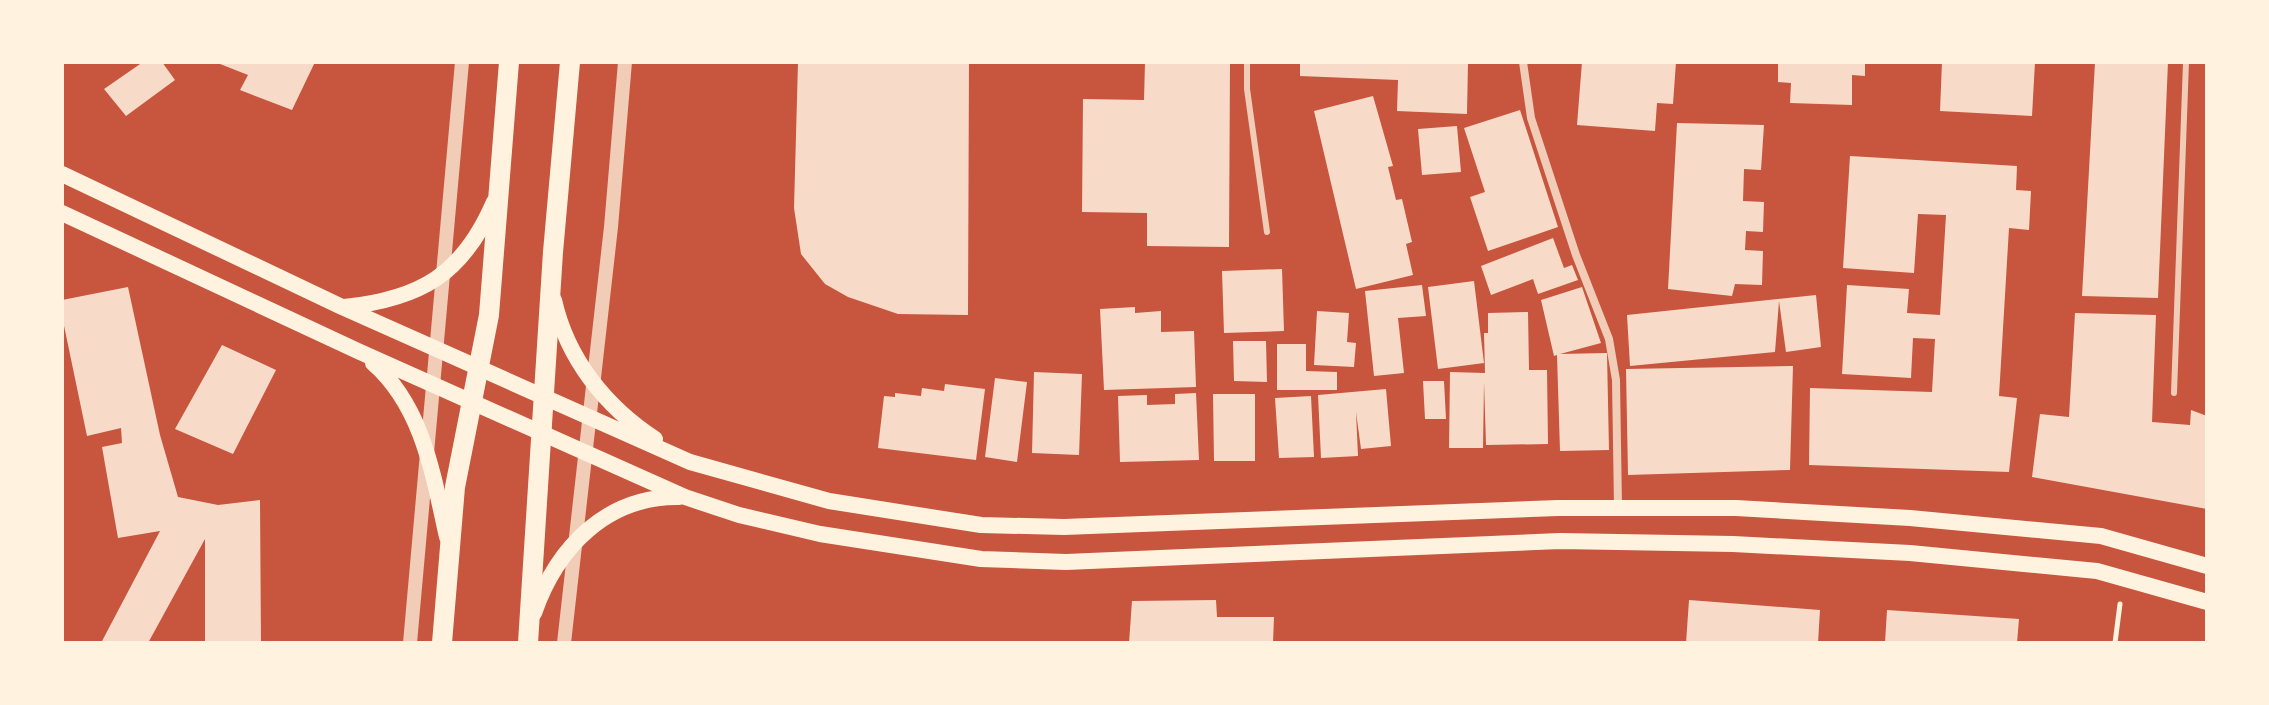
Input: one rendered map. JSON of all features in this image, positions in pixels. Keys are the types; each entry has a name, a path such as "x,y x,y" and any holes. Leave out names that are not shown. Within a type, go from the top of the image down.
{"main road":[{"path":"442,643 455,487 489,315 509,62"},
{"path":"529,634 551,287 570,62"},
{"path":"62,174 342,307 690,462 829,501 981,525 1064,527 1618,507 1736,508 1910,518 2101,536 2207,566"},
{"path":"342,307 408,294 444,274 470,250 499,191"},
{"path":"62,213 360,352 685,497 739,515 820,534 981,559 1066,562 1560,541 1910,553 2097,571 2207,602"},
{"path":"551,287 570,348 585,373 623,415 690,462"},
{"path":"360,352 391,379 407,400 419,431 450,546"},
{"path":"529,634 551,573 562,556 593,525 613,510 637,501 685,497"}],"street":[{"path":"410,643 462,62"},
{"path":"564,643 611,227 625,62"},
{"path":"1523,62 1531,118 1576,255 1609,339 1616,380 1618,507"}],"lane":[{"path":"1247,62 1247,89 1267,232"},
{"path":"2174,393 2186,62"}],"path":[{"path":"2115,643 2123,578"}],"building":[{"path":"143,62 162,62 175,80 126,116 104,89"},
{"path":"215,62 315,62 292,110 240,90 248,75"},
{"path":"798,62 969,62 968,315 898,314 848,297 825,284 801,254 794,208"},
{"path":"1145,62 1230,63 1229,247 1147,246 1147,213 1082,212 1083,99 1144,100"},
{"path":"1300,62 1468,62 1467,114 1397,111 1398,80 1300,76"},
{"path":"1582,62 1676,62 1673,104 1657,103 1655,131 1577,125"},
{"path":"1778,62 1865,62 1865,76 1852,75 1852,105 1790,103 1791,83 1778,82"},
{"path":"1942,62 2035,62 2032,116 1940,111"},
{"path":"2095,62 2168,62 2158,298 2082,296"},
{"path":"1373,96 1393,166 1388,167 1396,200 1402,199 1412,242 1406,244 1413,275 1356,289 1314,111"},
{"path":"1520,110 1558,227 1488,251 1470,197 1485,192 1464,128"},
{"path":"1677,123 1764,125 1761,170 1744,169 1743,201 1764,202 1763,232 1746,231 1745,250 1763,251 1762,285 1735,284 1732,296 1668,289"},
{"path":"1457,126 1461,172 1422,175 1418,129"},
{"path":"1850,156 2017,166 2016,190 2031,191 2029,230 2009,228 1999,396 2017,398 2009,472 1809,465 1810,388 1932,392 1935,339 1913,338 1911,378 1842,374 1847,285 1909,289 1907,313 1940,315 1946,215 1918,214 1914,273 1843,268"},
{"path":"1553,238 1564,268 1572,265 1578,280 1538,294 1533,279 1491,295 1481,266"},
{"path":"1282,269 1284,331 1224,333 1222,271"},
{"path":"1474,281 1484,363 1438,369 1428,287"},
{"path":"1422,285 1426,316 1398,318 1404,373 1374,376 1365,291"},
{"path":"128,287 160,435 178,497 218,505 260,500 261,643 205,643 205,539 148,643 101,643 160,531 118,538 102,447 122,443 121,428 87,436 62,316 62,300"},
{"path":"1582,287 1601,343 1560,354 1607,353 1609,450 1560,451 1557,355 1554,356 1541,300"},
{"path":"1816,295 1821,347 1786,352 1779,301 1775,352 1630,366 1627,315"},
{"path":"1135,307 1135,313 1161,311 1161,332 1194,331 1196,387 1104,390 1100,309"},
{"path":"1317,311 1349,313 1347,342 1356,343 1354,367 1314,365"},
{"path":"1528,312 1529,370 1547,370 1548,444 1486,445 1484,382 1483,448 1449,448 1450,372 1485,373 1484,333 1488,333 1488,313"},
{"path":"2075,313 2156,315 2152,422 2190,425 2191,410 2207,416 2207,509 2032,477 2040,414 2069,417"},
{"path":"1233,341 1266,341 1267,382 1234,381"},
{"path":"1277,344 1306,344 1306,371 1337,372 1337,390 1277,390"},
{"path":"222,345 276,370 233,454 175,429"},
{"path":"1793,366 1790,470 1628,475 1626,369"},
{"path":"1034,372 1082,374 1079,455 1032,453"},
{"path":"995,378 1027,382 1017,462 985,457"},
{"path":"1423,381 1444,381 1446,419 1425,419"},
{"path":"945,384 985,389 976,460 878,448 884,396 895,397 895,393 921,396 922,388 944,391"},
{"path":"1386,389 1391,446 1361,449 1356,412 1358,456 1321,458 1318,395"},
{"path":"1196,393 1199,460 1120,462 1118,396 1147,395 1147,405 1175,404 1175,394"},
{"path":"1213,394 1255,394 1255,461 1214,461"},
{"path":"1311,396 1314,457 1279,458 1275,398"},
{"path":"1216,600 1217,617 1274,617 1273,643 1129,643 1132,601"},
{"path":"1689,600 1820,610 1818,643 1686,643"},
{"path":"1887,610 2019,619 2017,643 1885,643"}]}
